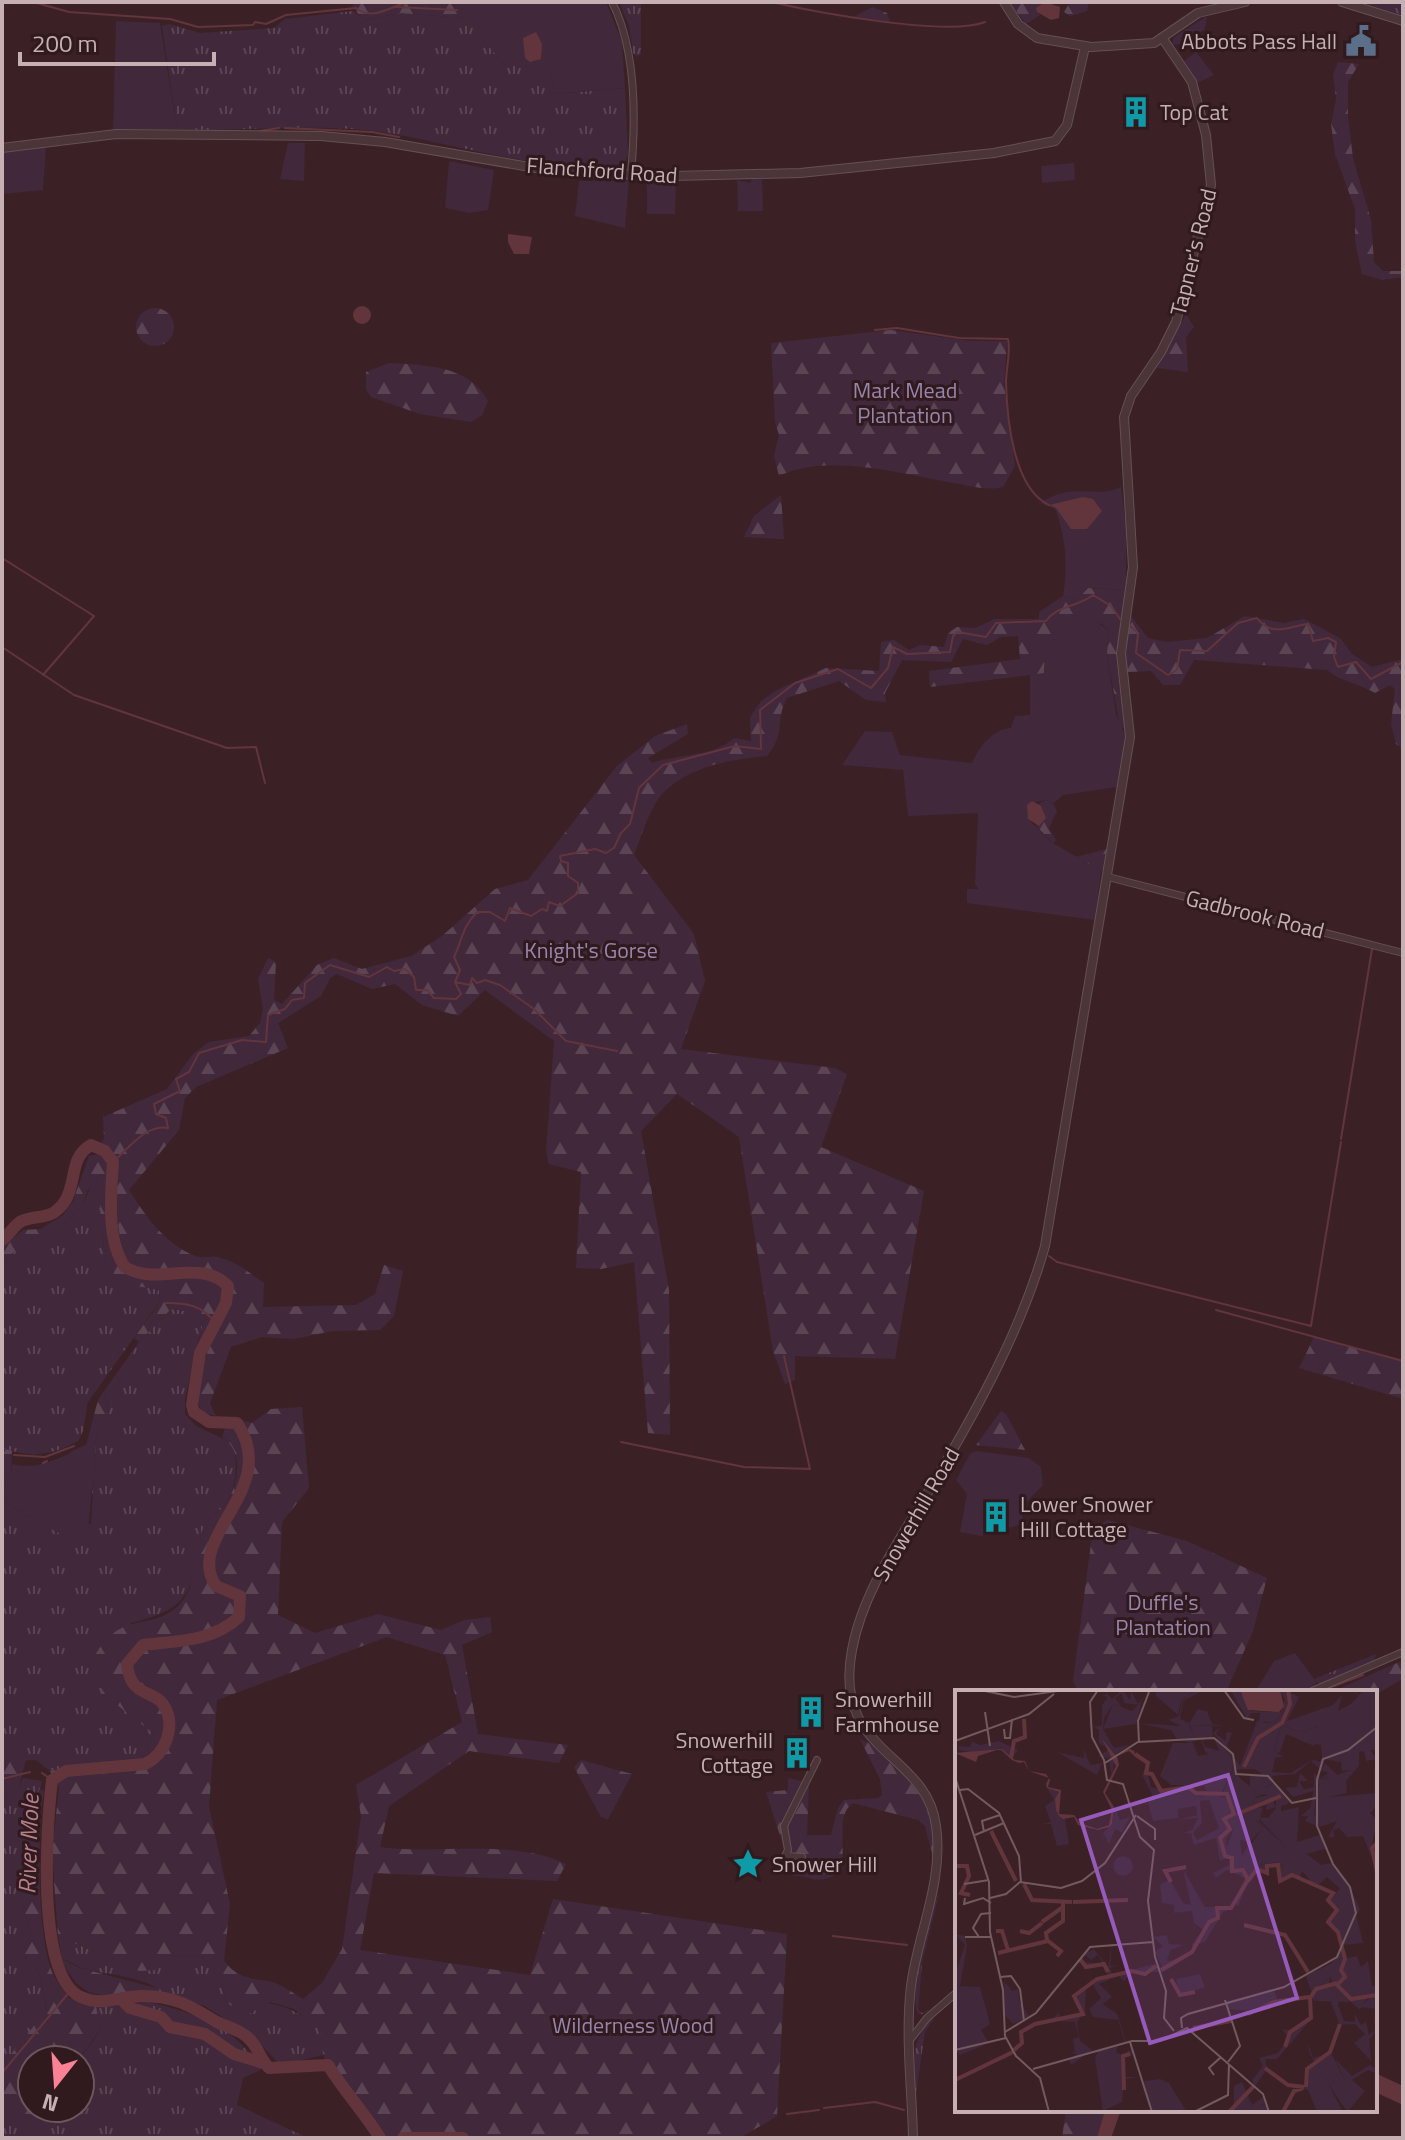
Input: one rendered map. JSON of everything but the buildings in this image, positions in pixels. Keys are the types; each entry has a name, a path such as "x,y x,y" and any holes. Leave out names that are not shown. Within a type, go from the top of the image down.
{"street":[{"path":"612,2 629,51 631,174"},
{"path":"1004,2 1026,32 1047,40 1085,47 1140,45 1163,39 1198,13 1245,2"},
{"path":"1342,2 1403,21"},
{"name":"Tapner's Road","path":"1108,877 1130,737 1121,653 1133,567 1124,417 1131,396 1161,352 1176,322 1211,185 1210,158 1194,88 1183,65 1163,39"},
{"name":"Flanchford Road","path":"2,148 116,134 321,136 385,142 559,172 800,173 943,159 1046,144 1061,136 1067,125 1085,47"},
{"name":"Gadbrook Road","path":"1108,877 1403,953"},
{"name":"Snowerhill Road","path":"913,2138 910,2013 914,1963 937,1873 936,1825 923,1793 873,1741 859,1720 849,1689 852,1646 884,1566 956,1445 998,1364 1038,1272 1108,877"},
{"path":"1315,1690 1403,1652"},
{"path":"802,1857 785,1858 784,1826 817,1760"},
{"path":"910,2040 927,2018 955,1994"},
{"path":"910,2013 927,2018"}],"green space":[{"path":"356,2 503,2 551,66 506,66 464,18 400,13 363,20 352,6"},
{"path":"460,2 606,2 622,42 625,88 553,94 551,67 506,66 464,18"},
{"path":"619,2 641,2 641,54 637,57 633,53 629,26"},
{"path":"1009,2 1045,2 1036,8 1040,15 1026,24"},
{"path":"1070,2 1089,2 1087,11 1070,16 1064,12"},
{"path":"1358,2 1403,2 1403,15"},
{"path":"872,7 887,13 890,22 852,18"},
{"path":"353,11 364,20 400,13 464,18 506,66 551,66 554,94 625,88 628,155 624,163 599,167 534,162 366,130 177,129 162,26 169,24 200,33 274,28 285,19"},
{"path":"1207,16 1205,29 1183,44 1172,45 1174,37"},
{"path":"116,21 160,23 177,129 113,129"},
{"path":"1196,52 1214,75 1197,83 1184,61"},
{"path":"1338,62 1359,64 1348,82 1348,117 1353,158 1371,220 1374,262 1383,271 1403,271 1403,277 1382,280 1362,274 1355,241 1355,209 1335,154 1331,124 1336,99 1333,75"},
{"path":"288,143 305,143 304,181 280,179"},
{"path":"46,145 43,190 2,194 2,152"},
{"path":"449,161 494,170 488,210 469,213 445,208"},
{"path":"1074,163 1075,180 1042,183 1041,166"},
{"path":"752,179 762,179 763,211 738,211 737,180 750,183"},
{"path":"629,180 625,228 575,216 579,181"},
{"path":"647,180 676,182 675,214 647,214"},
{"path":"155,308 169,313 174,327 169,341 155,346 141,341 136,327 141,313"},
{"path":"1186,314 1194,327 1186,337 1188,372 1157,368"},
{"name":"Mark Mead Plantation","path":"891,330 969,341 1007,341 1004,385 1015,466 1003,487 978,488 842,465 798,469 779,476 774,456 779,435 775,422 771,343"},
{"path":"389,363 445,369 470,380 488,401 482,415 471,422 420,414 371,397 366,390 366,372"},
{"path":"1121,487 1126,525 1126,590 1088,588 1076,600 1063,596 1066,563 1062,530 1055,509 1040,503 1063,493 1101,492"},
{"path":"781,495 784,539 744,537 754,516"},
{"name":"Knight's Gorse","path":"1088,588 1126,590 1116,654 1124,728 1120,728 1107,653 1108,630 1101,623 1045,683 1030,717 1030,675 930,687 929,671 1020,659 1018,636 1001,637 987,645 963,639 951,662 902,660 885,693 886,702 866,700 839,681 787,698 777,740 767,756 708,766 669,787 651,811 634,855 694,934 705,981 681,1049 835,1068 847,1074 821,1147 924,1191 895,1359 795,1356 795,1380 785,1384 773,1351 739,1137 677,1094 641,1131 669,1290 670,1435 648,1433 634,1262 601,1269 576,1268 581,1172 549,1164 546,1152 554,1041 485,990 458,1016 422,1005 395,984 372,989 337,974 330,978 321,996 278,1023 288,1048 196,1087 185,1098 179,1130 129,1190 149,1219 175,1245 199,1257 227,1260 264,1283 263,1307 356,1305 375,1294 384,1265 403,1271 394,1316 380,1330 333,1331 293,1339 262,1337 231,1347 210,1403 216,1416 202,1412 196,1399 204,1361 234,1284 223,1275 209,1270 150,1270 136,1267 123,1259 115,1203 117,1166 114,1154 100,1145 104,1138 103,1117 167,1089 193,1054 209,1042 249,1036 260,1023 263,1009 258,979 268,958 276,962 274,1000 282,1004 317,965 334,958 362,969 411,956 442,936 495,889 528,880 617,766 655,736 687,724 688,734 648,758 652,763 716,749 734,738 751,741 750,717 761,701 777,690 826,668 879,671 881,642 894,640 909,650 920,645 944,647 948,633 957,627 976,628 994,619 1039,619 1039,612 1063,596 1076,600"},
{"path":"1074,615 1093,619 1108,630 1107,653 1116,714 1126,737 1117,787 1063,795 1053,804 1046,800 1036,802 1028,819 1053,843 1101,871 1095,920 967,903 967,889 978,889 975,883 978,813 908,816 903,770 842,765 865,731 892,732 900,755 972,763 987,740 1011,728 1015,716 1030,715 1030,675 1044,673 1045,642 1056,639 1061,624"},
{"path":"1131,616 1148,638 1167,642 1207,638 1245,616 1284,623 1304,619 1340,638 1352,654 1372,667 1403,659 1403,749 1396,744 1391,724 1395,689 1390,685 1375,693 1327,670 1194,660 1180,685 1163,685 1151,671 1127,672 1124,639"},
{"path":"1046,800 1057,811 1049,828 1056,840 1053,843 1035,825 1039,826 1042,814 1038,804"},
{"path":"1107,849 1101,871 1076,857"},
{"path":"100,1154 110,1166 108,1195 118,1264 130,1273 143,1277 199,1277 212,1279 224,1286 225,1296 203,1337 192,1373 203,1323 186,1311 171,1309 139,1342 134,1338 160,1302 159,1290 119,1283 105,1259 97,1178 87,1191 83,1206 56,1230 31,1239 2,1261 2,1248 23,1230 41,1229 63,1215 73,1201 89,1156"},
{"path":"94,1177 97,1178 105,1259 119,1283 159,1289 160,1301 88,1402 78,1441 41,1454 2,1448 2,1261 31,1239 56,1230 83,1206"},
{"path":"171,1309 186,1311 203,1323 185,1398 185,1414 196,1426 232,1443 236,1468 231,1494 203,1528 195,1572 185,1595 170,1609 131,1623 103,1694 153,1733 147,1751 137,1760 50,1771 36,1760 2,1761 2,1501 41,1523 91,1524 96,1441 108,1409 104,1391 139,1342"},
{"path":"1314,1337 1403,1362 1403,1399 1299,1368"},
{"path":"104,1391 108,1409 96,1441 93,1494 70,1452 86,1445 98,1400"},
{"name":"Wilderness Wood","path":"302,1407 309,1488 282,1522 278,1615 315,1633 378,1614 441,1630 464,1620 490,1617 492,1632 462,1645 478,1734 568,1745 559,1763 469,1751 389,1806 380,1847 499,1849 545,1856 566,1864 557,1881 374,1873 360,1950 530,1975 553,1899 787,1934 777,2116 740,2138 380,2138 359,2103 342,2089 323,2055 321,2030 294,2009 271,2002 247,2015 227,2003 220,1980 202,1957 165,1955 157,1970 139,1971 58,1936 52,1854 59,1787 50,1771 137,1760 147,1751 153,1733 103,1694 94,1658 114,1633 168,1613 186,1596 191,1586 201,1535 207,1522 228,1499 236,1480 237,1460 229,1443 222,1437 229,1417 252,1423 271,1409","holes":["387,1637 445,1655 462,1722 356,1785 361,1816 342,1949 322,1983 303,1999 277,1984 234,1971 224,1961 230,1904 209,1807 217,1700"]},
{"path":"1001,1411 1006,1414 1025,1450 976,1445"},
{"path":"90,1435 96,1441 88,1533 69,1539 2,1501 2,1484 11,1474 12,1464 31,1466 50,1462 86,1445"},
{"path":"2,1448 12,1451 11,1474 2,1484"},
{"path":"976,1451 1029,1458 1041,1467 1043,1485 1023,1506 1022,1524 981,1536 960,1532 967,1494 956,1480 970,1454"},
{"name":"Duffle's Plantation","path":"1108,1520 1187,1541 1267,1578 1253,1631 1227,1690 1078,1690 1073,1681 1093,1528"},
{"path":"1295,1653 1317,1683 1306,1690 1256,1690 1274,1661"},
{"path":"1376,1654 1374,1660 1319,1684 1314,1679"},
{"path":"1399,1662 1403,1666 1403,1679 1377,1693 1377,1690 1341,1688"},
{"path":"860,1739 871,1744 919,1794 930,1820 934,1861 925,1826 918,1820 853,1803 843,1821 842,1857 835,1875 820,1880 793,1876 766,1792 788,1790 788,1778 806,1782 809,1786 807,1835 831,1835 838,1808 844,1800 878,1798 882,1795 880,1779"},
{"path":"26,1759 19,1787 2,1796 2,1761"},
{"path":"581,1760 632,1774 608,1819 601,1817 574,1767"},
{"path":"23,1778 42,1781 16,1882 31,1935 21,1953 39,1973 47,2011 20,2044 16,2044 2,2065 2,1796 19,1787"},
{"path":"39,1789 44,1791 40,1883 47,1955 54,1975 69,1998 96,2006 100,2030 90,2044 19,2044 47,2010 39,1973 21,1953 31,1935 16,1882"},
{"path":"939,1894 922,1963 918,2010 915,1993 920,1956"},
{"path":"58,1936 139,1971 164,1955 202,1957 220,1980 227,2003 267,2003 298,2013 322,2030 323,2055 280,2065 255,2038 205,2006 163,1994 147,1983 85,1969 62,1959"},
{"path":"62,1959 80,1968 160,1989 163,1994 117,1996 91,1993 71,1976"},
{"path":"135,1999 189,2014 223,2030 251,2054 261,2070 243,2078 237,2105 308,2138 2,2138 3,2107 16,2113 16,2124 96,2124 96,2044 90,2044 100,2031 96,2006"},
{"path":"931,2018 934,2019 925,2031 915,2100 916,2046"},
{"path":"16,2048 16,2114 2,2108 2,2065"},
{"path":"1066,2112 1104,2112 1097,2138 1062,2138"}],"shaded area":[{"path":"1045,2 1060,7 1059,18 1051,20 1037,12 1036,8"},
{"path":"536,32 542,44 541,59 530,62 525,58 523,38"},
{"path":"508,234 532,237 529,254 514,254"},
{"path":"362,306 371,315 362,324 353,315"},
{"path":"1083,497 1093,499 1102,511 1087,529 1071,529 1056,508 1049,505"},
{"path":"1032,801 1041,806 1046,818 1039,826 1028,819 1027,805"},
{"path":"1377,2074 1403,2086 1403,2105 1377,2093"},
{"path":"1104,2112 1120,2112 1111,2138 1097,2138"}],"waterway":[{"path":"33,2 69,12 170,19 198,27 253,25 255,22 266,24 286,15 356,8 376,13 410,2"},
{"path":"771,2 848,17 912,25 967,26 985,22"},
{"path":"396,7 457,10"},
{"path":"260,131 279,128"},
{"path":"285,128 372,132 399,137"},
{"path":"875,330 897,328 959,338 1008,339 1007,398 1014,451 1027,484 1049,505"},
{"path":"2,558 94,616 43,675"},
{"path":"113,1162 145,1133 160,1127 168,1128 166,1118 156,1114 154,1104 180,1091 176,1079 189,1072 199,1053 242,1040 266,1042 268,1015 285,1009 292,1000 304,998 305,983 330,965 369,977 387,967 394,971 405,969 414,977 416,990 427,990 434,998 456,999 461,994 455,982 460,970 454,957 465,929 477,912 490,912 505,921 510,908 531,916 542,909 547,911 549,902 560,906 578,893 578,883 568,876 568,863 561,861 560,856 595,849 606,853 614,848 621,833 630,824 639,788 663,765 735,746 761,749 760,710 795,683 838,669 871,688 888,668 893,647 907,654 950,652 953,636 958,632 986,637 996,623 1046,621 1056,612 1093,595 1111,606 1120,619"},
{"path":"1130,626 1138,633 1136,653 1168,675 1177,670 1180,650 1207,651 1238,623 1257,618 1275,629 1308,624 1313,641 1328,638 1336,642 1334,657 1338,667 1356,662 1371,679 1403,662"},
{"path":"2,647 74,695 227,748 256,747 265,783"},
{"path":"1341,1139 1372,949"},
{"path":"455,982 470,985 472,978 477,983 485,980 500,985 534,1009 566,1041 617,1051"},
{"path":"1082,1002 1084,988"},
{"path":"1049,1256 1057,1262 1311,1326 1341,1142"},
{"name":"River Mole","path":"2,1240 20,1222 49,1215 60,1208 69,1194 76,1163 84,1150 91,1145 105,1151 113,1162 112,1230 125,1267 151,1274 205,1274 228,1286 226,1303 200,1353 192,1405 194,1412 209,1422 237,1423 248,1447 248,1469 241,1491 212,1549 209,1568 216,1586 240,1596 239,1617 206,1636 143,1645 127,1664 132,1682 159,1700 167,1712 169,1730 164,1746 145,1764 66,1771 52,1780 47,1897 56,1961 66,1984 81,1997 97,2001 134,1996 172,2000 244,2035 269,2068 328,2065 380,2138"},
{"path":"165,1303 193,1306 205,1312 215,1323"},
{"path":"1216,1310 1403,1361"},
{"path":"621,1442 744,1467 810,1469 784,1356"},
{"path":"14,1455 45,1457 74,1446"},
{"path":"43,1463 47,1461"},
{"path":"1323,1690 1363,1675"},
{"path":"2,1779 30,1772"},
{"path":"42,1773 52,1780"},
{"path":"833,1936 907,1945"},
{"path":"2,2073 71,1990"},
{"path":"122,2000 130,2008 161,2017 170,2027 205,2034 234,2054 263,2063"},
{"path":"824,2108 875,2102 904,2110"},
{"path":"787,2114 819,2110"},
{"name":"River Mole","path":"403,2138 463,2138"}],"place":[{"name":"Abbots Pass Hall","path":"1361,41"},
{"name":"Top Cat","path":"1136,112"},
{"name":"Lower Snower Hill Cottage","path":"996,1517"},
{"name":"Snowerhill Farmhouse","path":"811,1712"},
{"name":"Snowerhill Cottage","path":"797,1753"},
{"name":"Snower Hill","path":"748,1864"}]}
